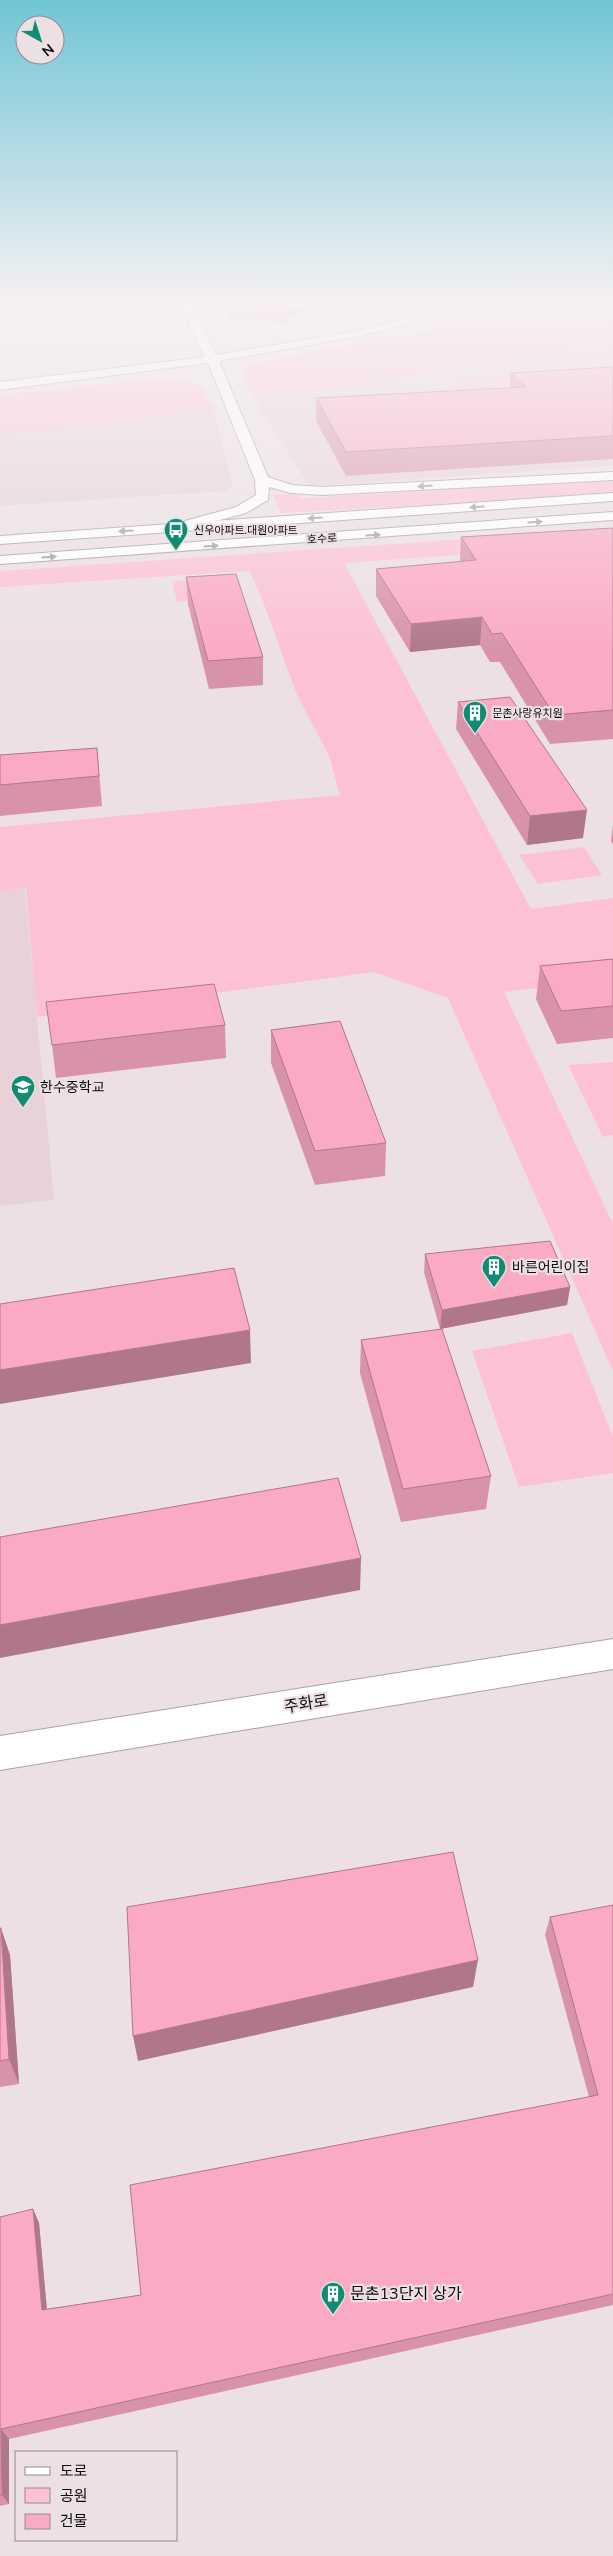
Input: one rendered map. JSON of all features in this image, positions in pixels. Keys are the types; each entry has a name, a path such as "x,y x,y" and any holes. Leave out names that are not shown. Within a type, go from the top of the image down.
{"street":[{"path":"175,528 248,506 263,498 262,480 236,418"},
{"path":"262,480 291,489 322,492 613,476"},
{"name":"호수로","path":"0,540 613,497"},
{"name":"호수로","path":"0,560 613,516"},
{"name":"주화로","path":"0,1753 613,1654"}],"shaded area":[{"path":"146,418 216,418 233,486 225,491 0,506 0,434"},
{"path":"266,418 613,418 613,466 310,486"},
{"name":"한수중학교","path":"25,888 54,1200 0,1206 0,890"}],"green space":[{"path":"0,418 146,418 111,423 0,434"},
{"path":"613,480 613,494 281,513 273,495 291,494 304,498"},
{"path":"613,529 613,544 344,563 531,909 613,898 613,979 504,992 613,1224 613,1371 448,998 374,972 37,1017 26,888 0,890 0,827 340,795 329,756 297,695 261,596 249,571 0,587 0,571"},
{"path":"234,578 241,597 177,602 172,581"},
{"path":"584,847 602,875 538,884 519,855"},
{"path":"613,1062 613,1135 603,1137 568,1065"},
{"path":"572,1333 613,1437 613,1473 519,1487 472,1351"}],"building":[{"path":"327,418 613,418 613,436 346,452"},
{"path":"613,528 613,710 554,715 502,633 492,634 482,617 411,624 376,569 476,560 461,537"},
{"path":"236,574 263,657 208,661 186,577"},
{"path":"510,697 587,810 530,816 458,702"},
{"path":"97,748 99,776 0,785 0,755"},
{"path":"613,959 613,1006 561,1011 540,966"},
{"path":"214,984 225,1025 52,1045 46,1002"},
{"path":"340,1021 386,1143 315,1151 271,1030"},
{"name":"바른어린이집","path":"550,1241 570,1287 442,1310 425,1254"},
{"path":"234,1268 250,1330 0,1370 0,1304"},
{"path":"442,1329 491,1476 403,1489 361,1340"},
{"path":"338,1478 361,1558 0,1625 0,1537"},
{"path":"453,1852 478,1960 133,2036 127,1907"},
{"name":"문촌13단지 상가","path":"613,1905 613,2294 1,2429 2,2495 0,2496 0,2217 33,2209 42,2310 141,2295 130,2185 598,2095 550,1917"},
{"path":"0,1928 9,2059 0,2061"}],"place":[{"name":"신우아파트.대원아파트","path":"176,551"},
{"name":"문촌사랑유치원","path":"475,734"},
{"name":"한수중학교","path":"23,1108"},
{"name":"바른어린이집","path":"494,1288"},
{"name":"문촌13단지 상가","path":"333,2315"}]}
